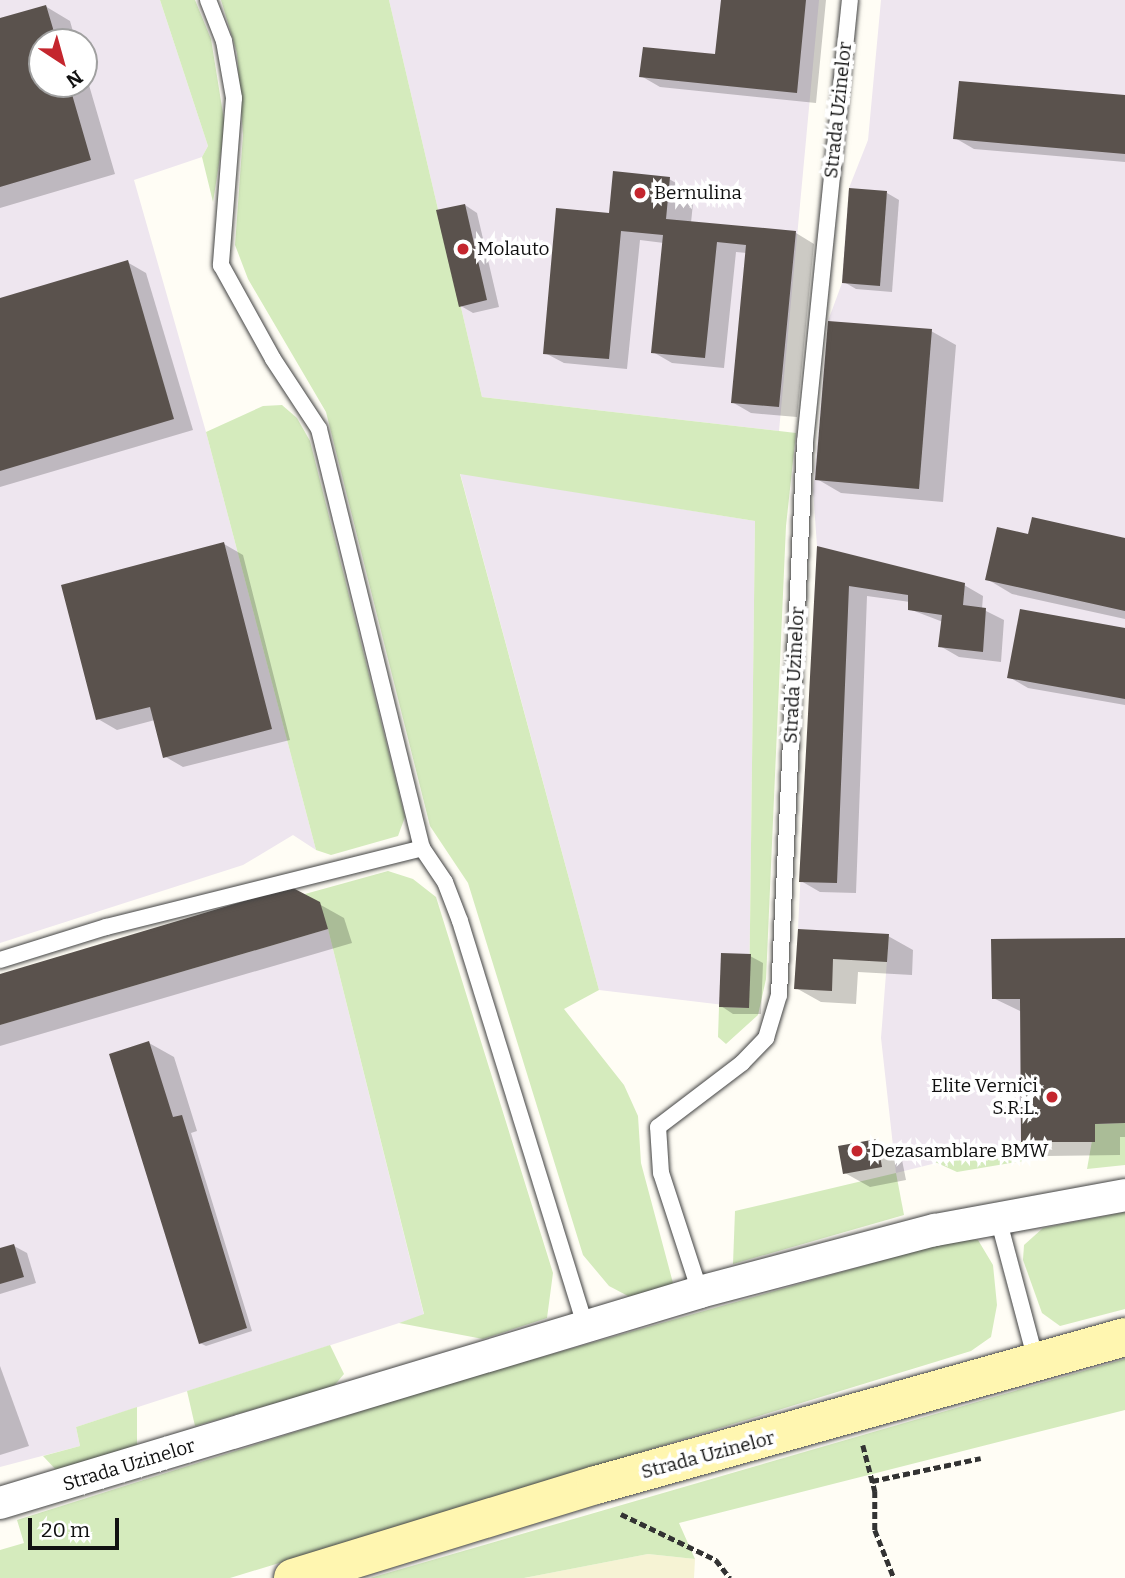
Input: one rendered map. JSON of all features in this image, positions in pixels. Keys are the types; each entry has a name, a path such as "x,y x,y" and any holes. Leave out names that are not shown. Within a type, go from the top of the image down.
{"street":[{"name":"Strada Uzinelor","path":"0,1503 700,1292 935,1230 1125,1195"},
{"name":"Strada Uzinelor","path":"293,1578 576,1492 1125,1337"}],"lane":[{"path":"208,0 224,41 234,97 220,265 272,359 319,429 422,848 444,882 460,921 586,1327"},
{"name":"Strada Uzinelor","path":"700,1292 661,1173 658,1127 742,1063 766,1038 779,995 806,442 849,0"},
{"path":"0,960 144,917 422,848"},
{"path":"998,1218 1037,1363"}],"path":[{"path":"855,1414 872,1480 875,1530 894,1578"},
{"path":"872,1480 981,1458"},
{"path":"576,1492 716,1560 730,1578"}],"shaded area":[{"path":"0,0 160,0 208,146 202,157 134,180 206,432 316,850 293,835 243,865 0,943"},
{"path":"389,0 819,0 779,431 482,397"},
{"path":"881,0 1125,0 1125,1123 1096,1124 1095,1142 1021,1142 896,1173 881,1038 889,935 798,929 817,546 813,490 828,321 842,283 849,188 868,140"},
{"path":"460,473 755,521 749,1008 599,990"},
{"path":"328,929 424,1315 76,1427 80,1446 0,1467 0,1025"},
{"path":"648,1554 695,1559 694,1578 524,1578"}],"green space":[{"path":"160,0 195,0 211,39 225,126 213,202 202,157 208,146"},
{"path":"221,0 389,0 482,397 796,433 786,526 766,979 758,1015 726,1044 718,1037 719,1007 749,1008 755,521 460,474 599,990 564,1009 624,1085 638,1116 641,1163 673,1283 647,1295 628,1296 609,1286 583,1255 468,883 430,826 326,412 248,279 235,245 243,135 237,53"},
{"path":"282,405 297,418 310,441 405,817 398,836 331,855 316,850 206,432 263,406"},
{"path":"388,871 413,879 436,897 553,1273 547,1318 483,1339 399,1323 424,1314 328,929 305,894"},
{"path":"1125,1123 1125,1165 1087,1169 1095,1124"},
{"path":"1021,1142 1023,1161 957,1172 935,1162"},
{"path":"896,1173 904,1215 733,1264 735,1211"},
{"path":"1125,1212 1125,1309 1060,1326 1042,1313 1023,1260 1024,1245 1043,1228"},
{"path":"958,1239 978,1240 993,1265 997,1305 991,1337 971,1351 230,1578 0,1578 0,1550 24,1543 17,1520 450,1383"},
{"path":"330,1345 344,1374 333,1387 195,1426 187,1391"},
{"path":"1125,1359 1125,1410 679,1523 695,1559 648,1554 524,1578 370,1578"},
{"path":"137,1407 137,1445 58,1472 43,1456 80,1446 76,1427"}],"building":[{"path":"721,0 806,0 797,93 639,77 643,47 715,54"},
{"path":"46,5 53,28 28,28 28,98 73,98 91,160 0,187 0,18"},
{"path":"959,81 1125,95 1125,154 953,139"},
{"path":"613,171 670,177 666,219 796,231 779,407 731,403 746,245 717,242 705,358 651,353 663,235 621,231 609,359 543,354 556,208 609,213"},
{"path":"849,188 887,191 880,286 842,283"},
{"path":"465,204 487,300 459,307 436,210"},
{"path":"128,260 174,419 0,471 0,298"},
{"path":"828,321 932,329 919,489 815,480"},
{"path":"1032,517 1125,538 1125,611 985,580 997,527 1028,534"},
{"path":"224,542 272,729 163,758 150,707 96,720 61,585"},
{"path":"817,546 965,583 963,605 986,608 983,652 938,647 942,615 908,610 908,595 849,586 837,883 799,882"},
{"path":"1020,609 1125,628 1125,699 1007,678"},
{"path":"291,887 320,902 328,929 0,1025 0,974"},
{"path":"798,929 889,934 887,962 833,959 832,991 794,989"},
{"path":"1125,938 1125,1123 1095,1124 1095,1142 1021,1142 1020,999 992,999 991,939"},
{"path":"721,953 751,954 749,1008 719,1007"},
{"path":"149,1041 173,1117 182,1115 247,1328 199,1344 109,1054"},
{"path":"877,1139 882,1167 843,1174 838,1146"},
{"path":"14,1244 24,1277 0,1284 0,1248"}],"place":[{"name":"Bernulina","path":"640,193"},
{"name":"Molauto","path":"463,249"},
{"name":"Elite Vernici S.R.L.","path":"1052,1097"},
{"name":"Dezasamblare BMW","path":"857,1151"}]}
